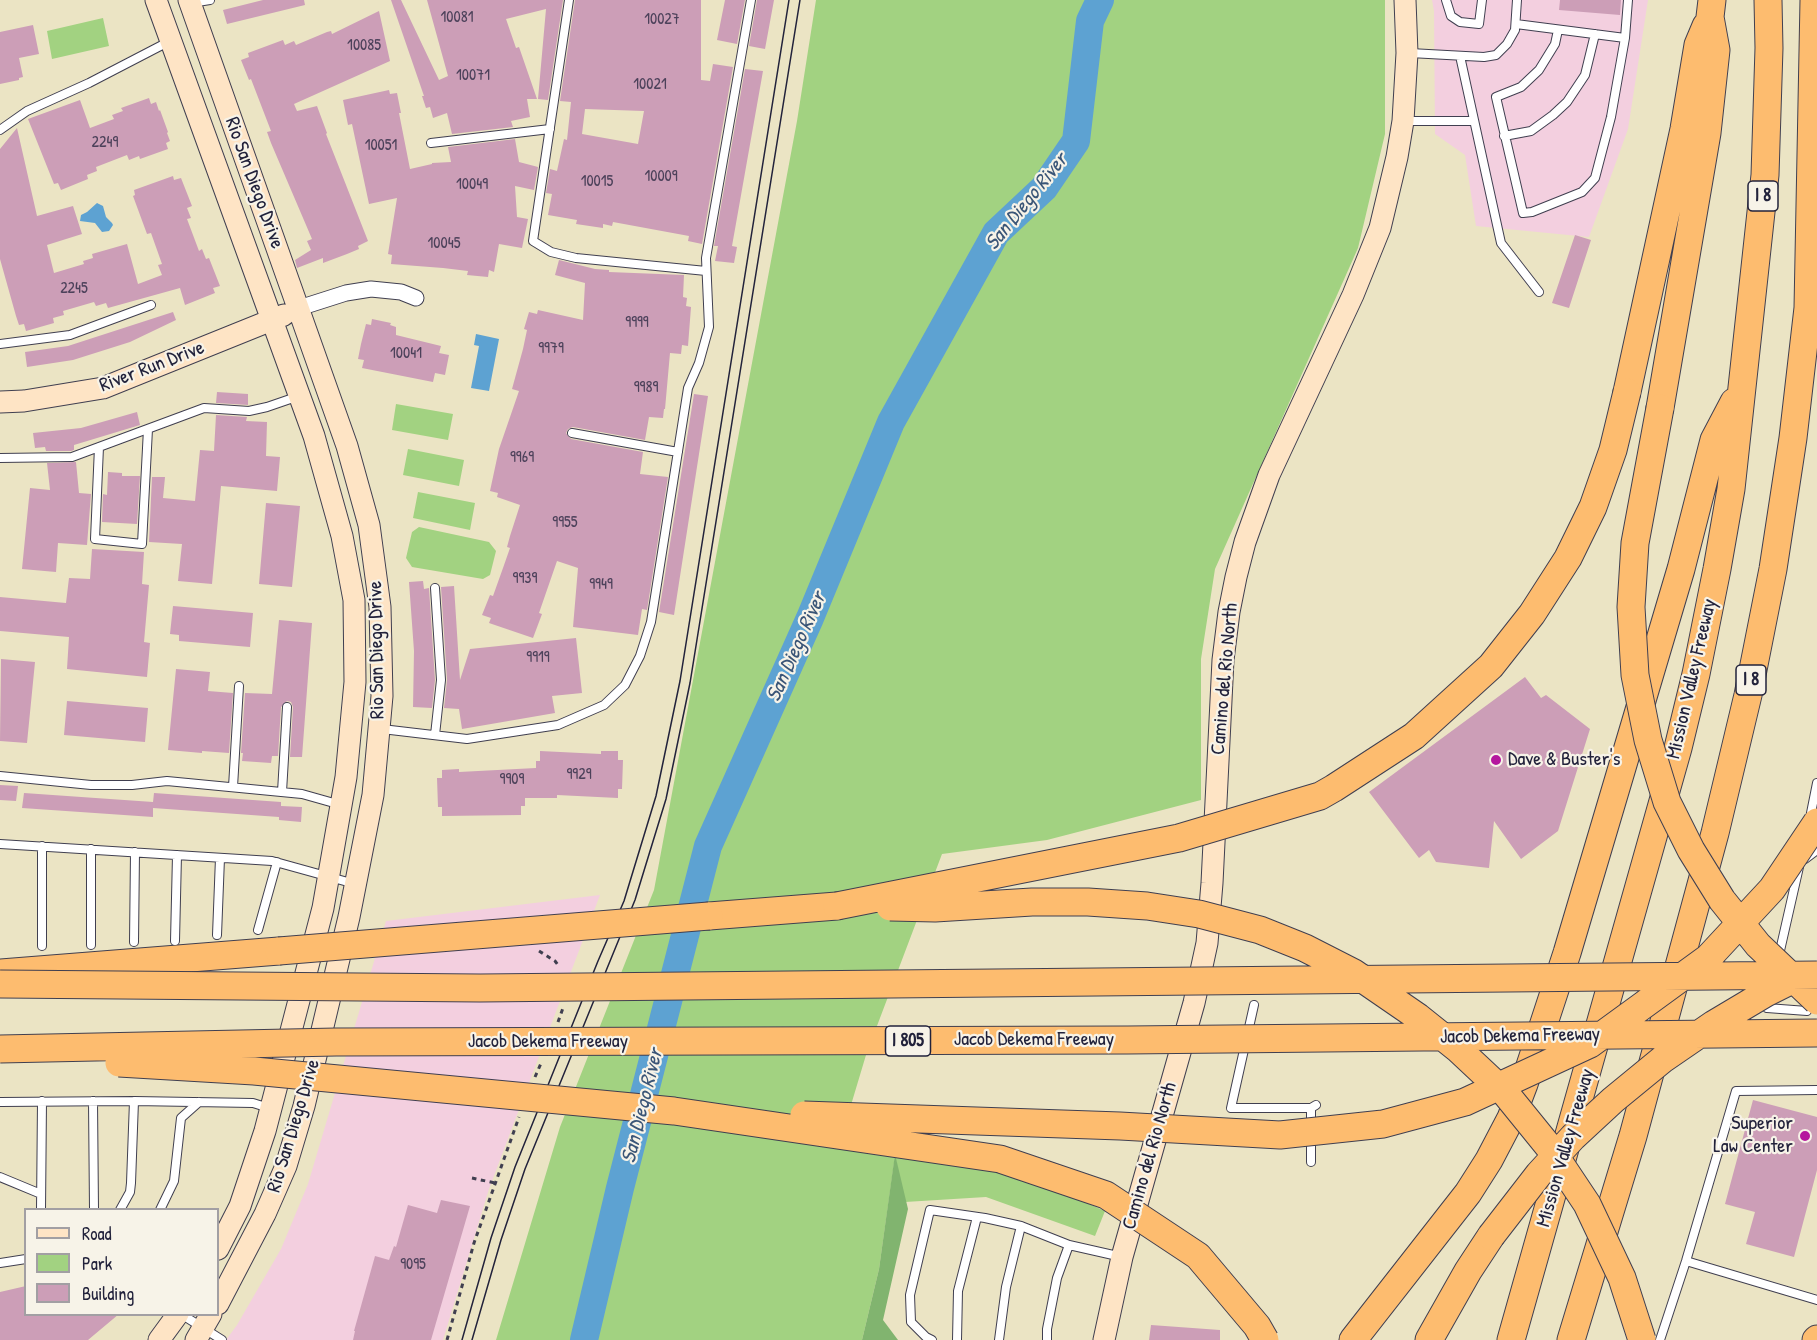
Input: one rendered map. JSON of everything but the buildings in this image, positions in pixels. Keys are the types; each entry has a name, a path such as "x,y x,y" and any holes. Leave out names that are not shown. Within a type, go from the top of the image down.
{"highway":[{"name":"Mission Valley Freeway","path":"1512,1340 1656,829 1694,685 1731,489 1765,175 1769,48 1768,0"},
{"name":"I 8","path":"1571,1340 1633,1136 1715,833 1748,695 1773,569 1793,438 1808,308 1814,0"},
{"path":"837,906 1179,838 1320,796 1414,736 1491,666 1532,614 1568,558 1593,507 1613,450 1684,129 1698,45 1711,8"},
{"path":"1711,8 1716,50 1707,133 1635,543 1631,607 1635,675 1648,740 1667,802 1691,850 1722,900 1814,1015"},
{"path":"1353,1340 1468,1193 1489,1160 1511,1118 1568,953 1681,569 1714,440 1740,391"},
{"path":"674,1111 1120,1126 1280,1135 1383,1124 1465,1102 1590,1044 1708,958 1772,890 1817,822"},
{"path":"0,973 837,906 935,908 1032,902 1088,902 1148,906 1199,914 1260,930 1305,948 1354,973 1418,1017 1458,1049 1506,1094 1549,1147 1587,1204 1622,1278 1642,1340"},
{"path":"0,984 492,987 1816,971"},
{"path":"1430,1340 1468,1271 1491,1236 1539,1174 1573,1137 1663,1059 1714,1024 1766,993 1816,971"},
{"name":"Jacob Dekema Freeway","path":"0,1049 336,1042 1128,1040 1814,1015"},
{"path":"0,1054 254,1071 674,1111 1000,1159 1106,1195 1198,1256 1257,1326 1265,1340"},
{"path":"1586,1340 1633,1136"}],"main road":[{"name":"Rio San Diego Drive","path":"156,0 314,436 342,536 354,600 355,682 346,777 323,908 270,1109 240,1206 219,1247"},
{"name":"Camino del Rio North","path":"1104,1340 1122,1257 1194,1003 1207,943 1212,883 1222,660 1228,612 1245,542 1269,475 1353,295 1380,228 1403,121 1407,53 1405,0"},
{"name":"Rio San Diego Drive","path":"196,1 347,446 369,525 380,607 382,696 373,795 356,884 304,1106 286,1166 265,1214 219,1302"},
{"name":"River Run Drive","path":"0,402 24,401 103,388 299,308"},
{"path":"159,1340 177,1316"}],"street":[{"path":"299,308 346,293 370,289 401,292 416,298"}],"lane":[{"path":"569,0 532,241 550,252 576,258 706,271"},
{"path":"379,728 467,739 558,725 604,705 625,685 640,656 651,622 688,388 699,363 709,327 706,258 751,0"},
{"path":"1446,0 1451,16 1460,22 1479,24 1482,0"},
{"path":"1407,53 1484,57 1496,55 1507,44 1515,30 1517,0"},
{"path":"1558,30 1555,44 1539,70 1521,87 1496,97 1523,213 1532,212 1582,192 1594,178 1611,117 1625,38 1628,0"},
{"path":"1516,24 1625,38"},
{"path":"1504,136 1531,131 1567,102 1585,75 1595,34"},
{"path":"0,130 27,111 89,83 171,40"},
{"path":"1460,56 1501,243 1539,292"},
{"path":"1403,121 1474,121"},
{"path":"431,143 550,129"},
{"path":"0,344 70,335 151,304"},
{"path":"0,458 72,458 204,408 249,411 300,396"},
{"path":"99,447 95,539 142,544 148,429"},
{"path":"572,433 678,452"},
{"path":"435,588 441,680 435,735"},
{"path":"233,787 239,686"},
{"path":"282,792 287,707"},
{"path":"0,776 91,785 132,785 167,781 302,794 342,805"},
{"path":"1814,1015 1767,1008 1817,783"},
{"path":"0,844 277,862 356,884"},
{"path":"42,846 42,946"},
{"path":"91,849 91,945"},
{"path":"1799,864 1817,850"},
{"path":"134,942 135,852"},
{"path":"175,941 177,855"},
{"path":"217,935 220,858"},
{"path":"258,930 277,862"},
{"path":"1814,1015 1816,971"},
{"path":"1254,1005 1231,1108 1313,1106 1311,1162"},
{"path":"1814,1015 1817,1011"},
{"path":"1660,1340 1686,1262 1736,1091 1817,1090"},
{"path":"41,1208 42,1101"},
{"path":"93,1101 93,1208"},
{"path":"122,1208 130,1192 131,1183 134,1101"},
{"path":"0,1102 253,1103 270,1109"},
{"path":"160,1208 174,1181 181,1118 199,1102"},
{"path":"0,1177 41,1194"},
{"path":"932,1340 911,1322 910,1295 930,1210 1021,1226 1069,1245 1122,1257"},
{"path":"957,1340 958,1291 977,1217"},
{"path":"999,1340 1006,1287 1021,1226"},
{"path":"1047,1340 1057,1278 1069,1245"},
{"path":"0,1263 24,1259"},
{"path":"1686,1262 1817,1300"},
{"path":"183,1316 222,1340"}],"path":[{"path":"538,950 555,961 560,968"},
{"path":"554,1032 564,1005"},
{"path":"533,1083 546,1052"},
{"path":"447,1340 474,1243 520,1113"},
{"path":"472,1178 495,1183"}],"shaded area":[{"path":"1432,0 1648,0 1628,129 1589,237 1476,226 1465,155 1435,134"},
{"path":"600,895 489,1189 443,1340 226,1340 281,1249 308,1184 386,921"}],"green space":[{"path":"816,0 1385,0 1385,134 1358,248 1215,569 1201,659 1201,800 1047,840 942,854 866,1055 839,1145 1012,1170 1105,1211 1095,1236 986,1197 905,1202 895,1156 879,1269 862,1340 496,1340 560,1127 654,890 797,121"},
{"path":"103,18 109,46 52,59 47,31"},
{"path":"396,404 453,414 448,440 392,430"},
{"path":"408,449 464,460 459,486 403,475"},
{"path":"418,492 475,503 470,530 413,518"},
{"path":"419,527 489,542 496,551 490,575 483,579 412,567 406,558 412,532"},
{"path":"895,1154 908,1209 883,1320 898,1340 862,1340 879,1269"}],"water":[{"path":"97,203 103,206 106,217 113,225 109,231 102,232 95,223 80,221 81,215"},
{"path":"476,334 499,339 489,391 471,388 479,346 474,345"}],"waterway":[{"name":"San Diego River","path":"584,1340 620,1188 708,846 810,618 891,422 996,233 1044,188 1076,141 1090,21 1100,0"}],"tram line":[{"path":"462,1340 491,1238 515,1167 624,901 656,796 680,681 789,0"},
{"path":"472,1340 501,1240 525,1169 635,900 666,799 690,683 800,0"}],"place":[{"name":"Dave & Buster's","path":"1496,760"},
{"name":"Superior Law Center","path":"1805,1136"}]}
